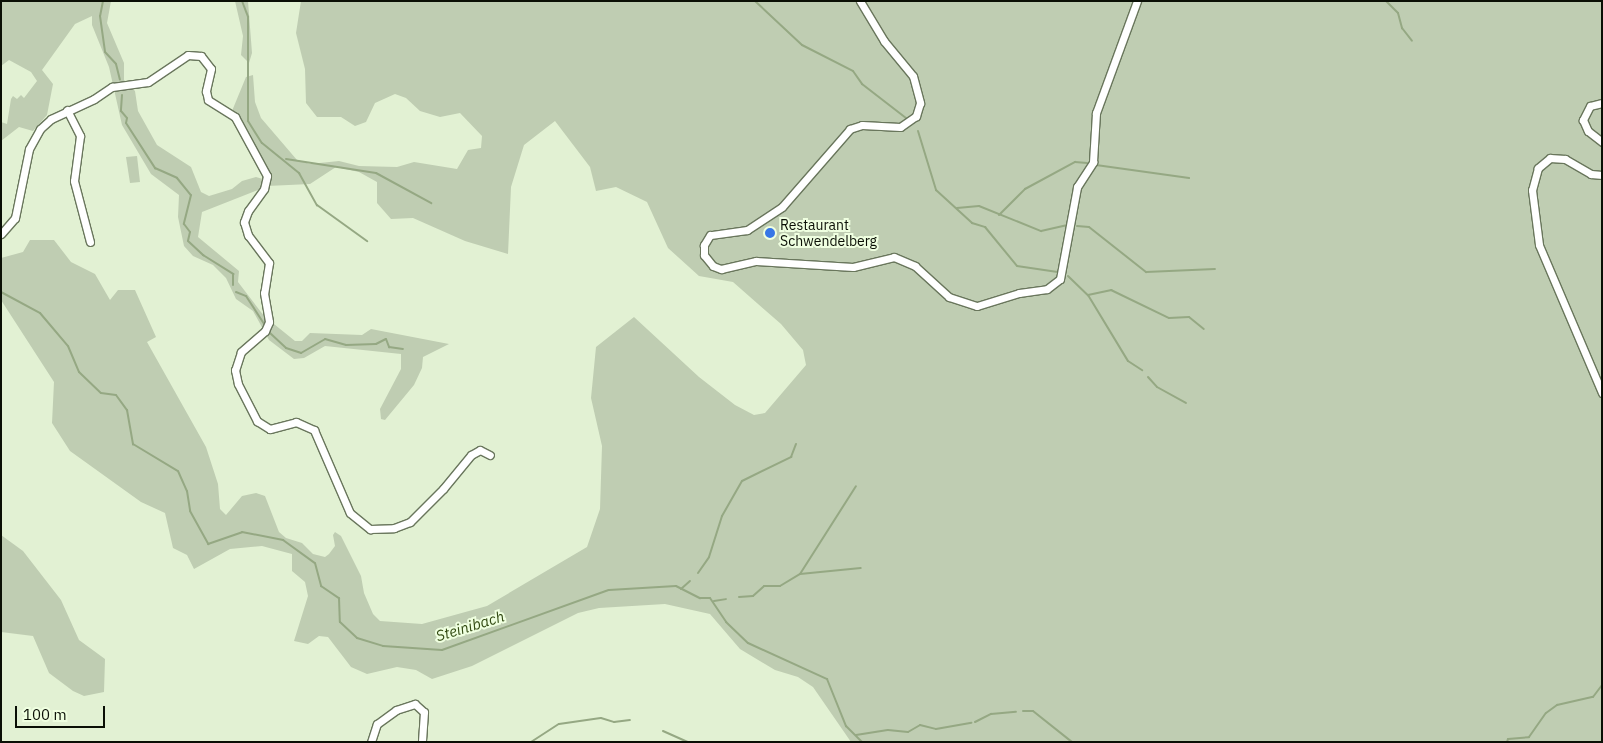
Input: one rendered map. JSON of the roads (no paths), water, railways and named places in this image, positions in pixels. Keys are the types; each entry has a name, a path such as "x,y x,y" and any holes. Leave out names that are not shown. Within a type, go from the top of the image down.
{"street":[{"path":"860,1 884,41 913,76 920,103 916,116 900,127 862,125 850,129 782,207 747,230 716,233 706,240 703,251 708,262 720,269 756,261 853,267 894,257 915,266 950,297 977,306 1054,286 1063,272 1077,187 1093,162 1096,113 1138,1"},
{"path":"1,234 15,218 25,161 34,137 51,119 66,110 94,99 112,87 139,86 188,55 199,55 208,61 211,72 206,91 208,100 235,117 267,176 264,189 248,211 244,222 248,235 269,263 264,296 269,322 265,331 239,355 236,366 236,380 255,418 264,427 273,429 299,422 316,433 350,513 360,525 370,529 387,530 410,522 473,453 482,450 490,455"},
{"path":"1602,103 1590,106 1583,120 1588,132 1602,142"},
{"path":"66,110 80,136 74,181 90,242"},
{"path":"1602,175 1591,174 1566,159 1550,158 1538,168 1532,190 1539,245 1602,393"},
{"path":"371,742 377,724 396,710 415,704 424,712 422,742"}],"waterway":[{"path":"103,1 100,16 105,52 116,64 120,80"},
{"path":"242,1 248,17 248,121 262,143 299,173 317,205 367,241"},
{"path":"755,1 802,45 853,71 862,84 906,118"},
{"path":"1386,1 1398,13 1402,28 1412,41"},
{"path":"122,95 121,111 127,118 126,123 155,168 177,178 191,195 184,224 190,232 188,241 203,255 233,274 233,285"},
{"path":"918,131 936,190 972,223 985,227 1017,266 1058,272"},
{"path":"286,159 376,173 431,203"},
{"path":"999,215 1025,189 1075,162 1087,163"},
{"path":"1096,165 1189,178"},
{"path":"957,208 979,206 1041,231 1066,225"},
{"path":"1077,226 1089,227 1146,272 1215,269"},
{"path":"1068,276 1088,295 1128,361 1142,370"},
{"path":"1088,295 1111,290 1169,318 1189,317 1204,329"},
{"name":"Steinibach","path":"1,292 40,313 68,346 79,372 101,393 116,395 127,410 133,444 178,471 187,491 190,511 208,544 242,532 283,540 315,563 321,586 339,598 340,622 357,638 383,646 442,650 609,590 676,586 700,598 710,598 726,622 748,643 827,679 846,726 862,742"},
{"path":"236,292 246,296 264,324"},
{"path":"270,333 286,348 301,353 325,339 346,345 376,344 386,339 389,347 403,349"},
{"path":"1148,377 1157,387 1186,403"},
{"path":"698,573 709,557 722,516 742,481 791,457 796,444"},
{"path":"800,574 856,486"},
{"path":"739,597 753,596 764,586 780,586 800,574 861,568"},
{"path":"681,589 690,581"},
{"path":"714,601 726,599"},
{"name":"Steinibach","path":"1507,742 1508,739 1529,737 1546,713 1557,705 1593,697 1602,685"},
{"path":"1023,711 1033,711 1072,742"},
{"path":"975,722 991,714 1016,712"},
{"path":"531,742 559,724 601,718 614,722 630,720"},
{"path":"856,735 888,730 908,732 920,725 936,729 971,723"},
{"path":"663,731 688,742"}],"place":[{"name":"Restaurant Schwendelberg","path":"770,233"}]}
